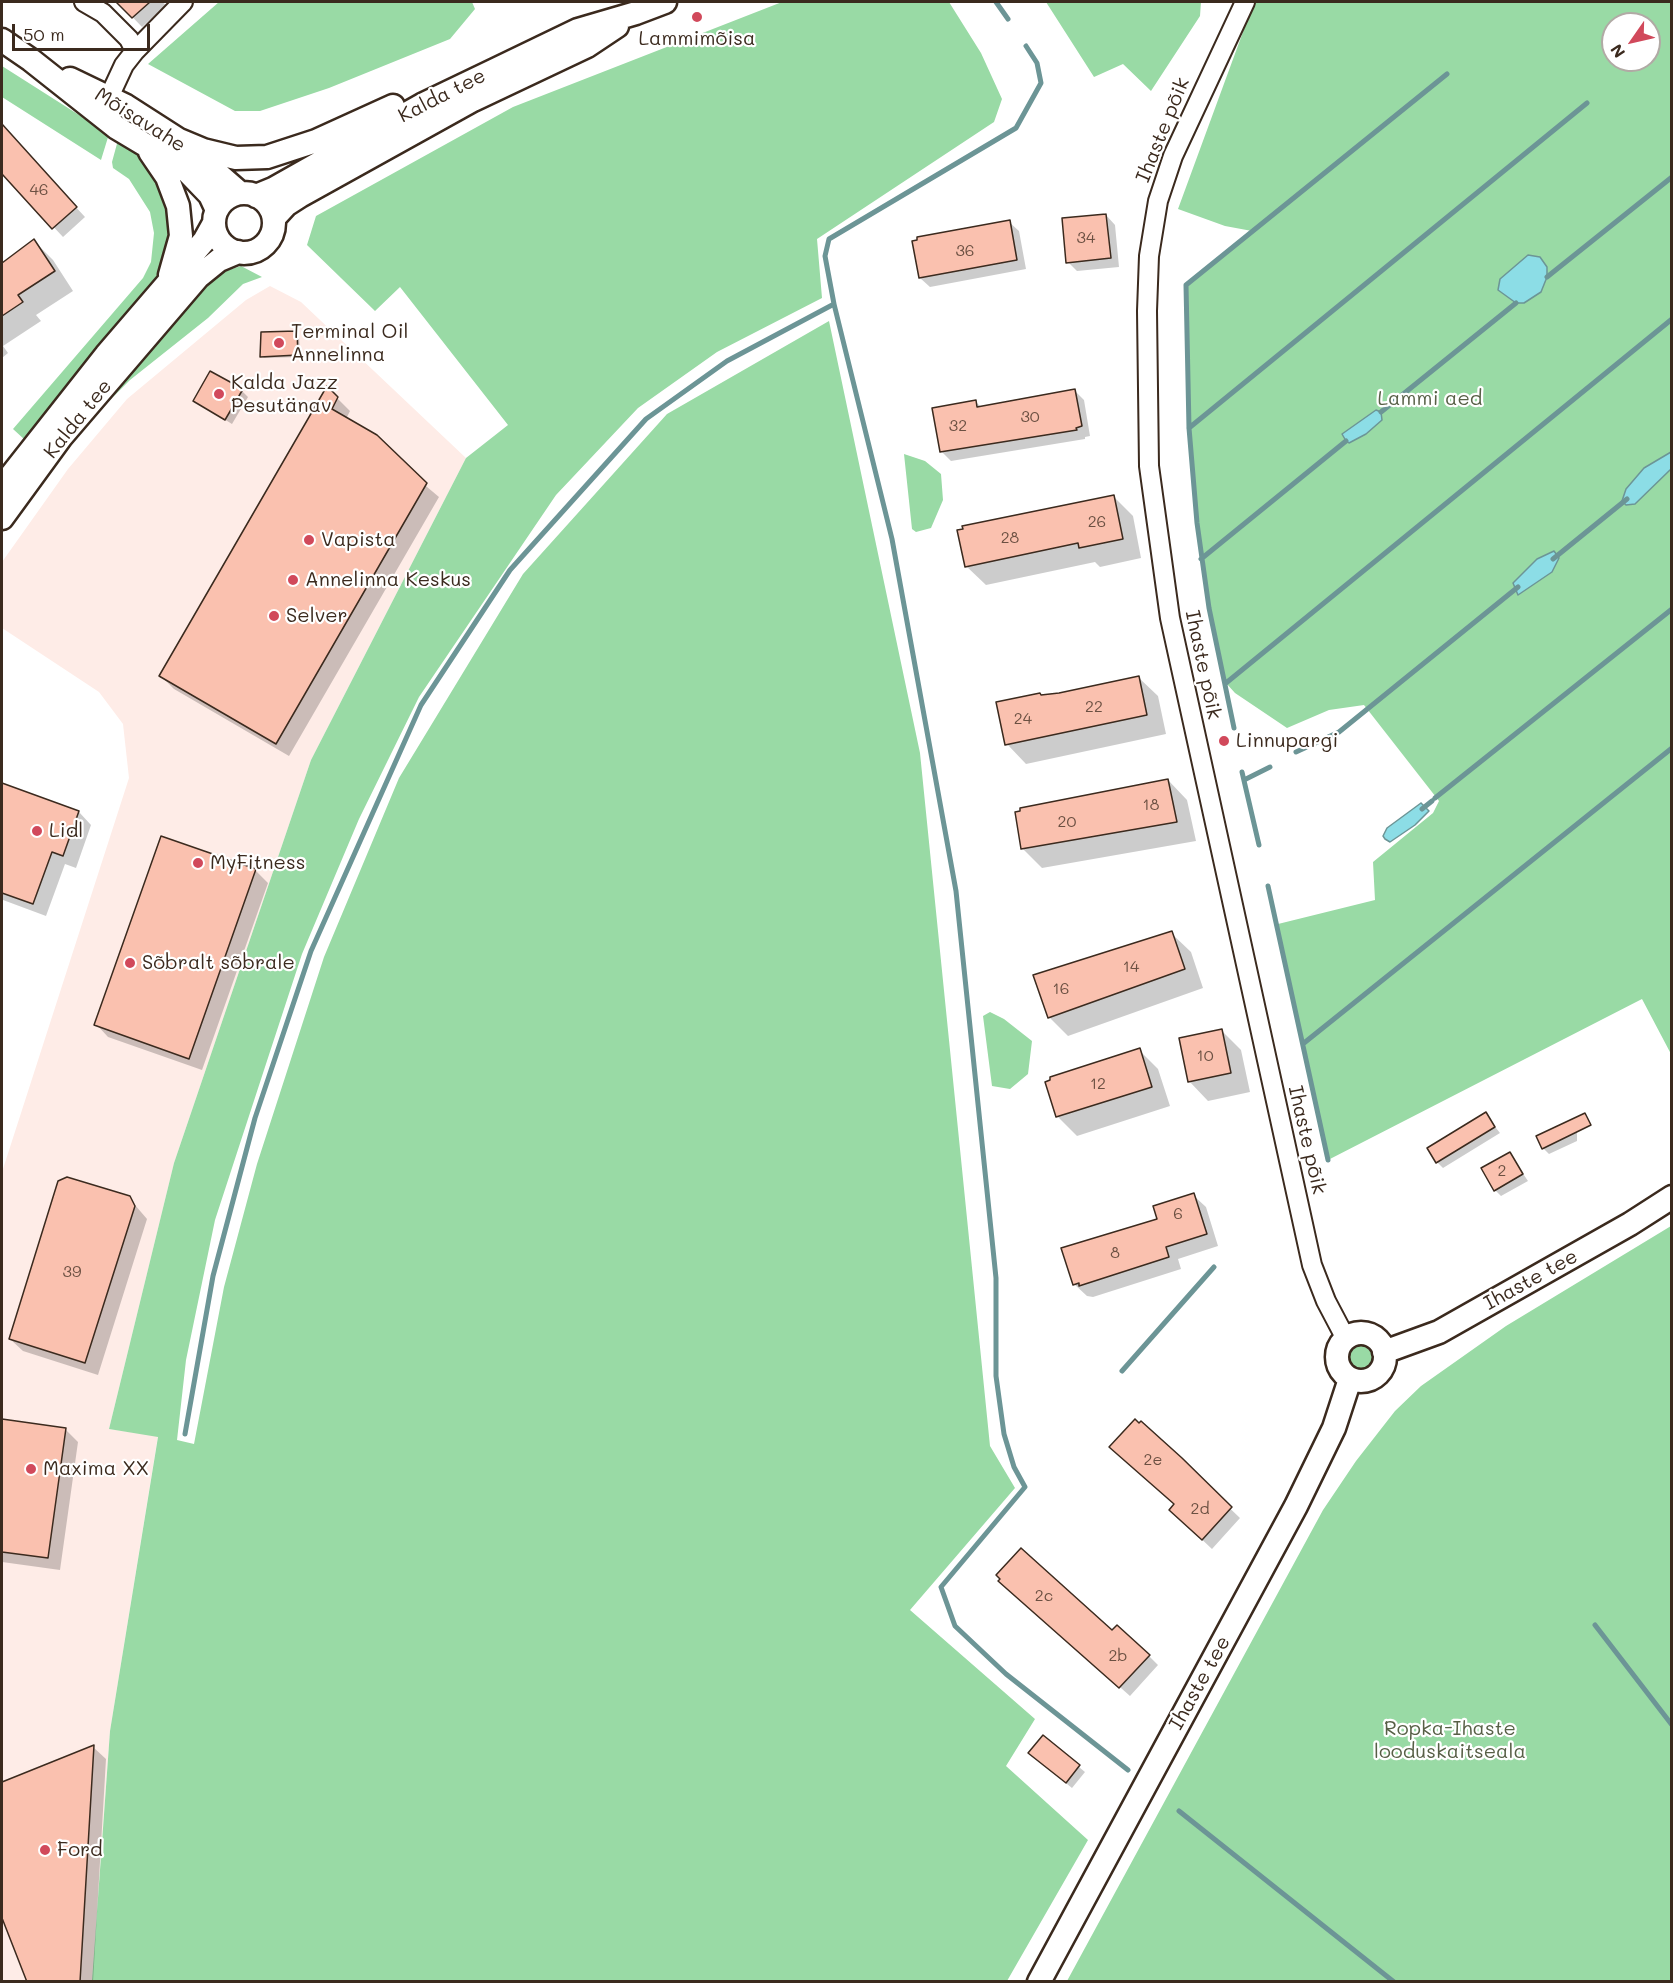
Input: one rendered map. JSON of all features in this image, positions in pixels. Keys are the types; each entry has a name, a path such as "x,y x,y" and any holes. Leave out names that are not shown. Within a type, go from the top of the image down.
{"street":[{"path":"84,2 103,13 129,39 135,51"},
{"path":"104,106 135,51 183,2"},
{"name":"Kalda tee","path":"248,195 422,105 578,30 665,2"},
{"name":"Ihaste põik","path":"1245,2 1173,156 1158,201 1149,256 1147,311 1149,466 1170,618 1312,1265 1326,1301 1346,1338"},
{"name":"Kalda tee","path":"274,218 286,205 300,196 473,100 587,46 636,13"},
{"name":"Mõisavahe","path":"2,40 104,106 179,140 248,195"},
{"path":"179,140 203,150 236,158 267,157 316,141 393,106 422,105"},
{"name":"Mõisavahe","path":"104,106 117,128 184,168 210,195 216,217"},
{"path":"146,145 167,177 178,207 181,236 167,283"},
{"path":"248,195 270,208 274,218 272,236 266,245 257,251 238,252 227,248 219,240 216,217 223,202 248,195"},
{"name":"Kalda tee","path":"2,487 53,419 204,241 216,217"},
{"name":"Kalda tee","path":"2,518 61,437 198,277 219,260 238,252"},
{"name":"Ihaste tee","path":"1384,1352 1439,1332 1630,1224 1671,1197"},
{"path":"1352,1335 1368,1335 1381,1344 1384,1352 1383,1367 1365,1381 1350,1379 1339,1368 1337,1360 1340,1345 1352,1335"},
{"name":"Ihaste tee","path":"1039,1982 1296,1506 1334,1428 1350,1379"}],"shaded area":[{"path":"270,286 301,302 466,458 311,760 174,1163 109,1429 158,1436 110,1731 92,1981 2,1981 2,1172 129,778 123,724 99,692 2,628 2,562 68,469 127,399 246,300"}],"green space":[{"path":"219,2 472,2 475,9 450,39 329,88 260,111 235,111 148,64"},
{"path":"782,2 949,2 981,53 1002,99 994,122 817,239 822,298 717,352 638,408 556,495 419,697 359,819 302,954 215,1220 186,1360 177,1440 194,1444 224,1287 257,1164 324,957 399,778 523,574 667,414 829,321 920,753 990,1446 1015,1488 910,1610 1035,1719 1006,1766 1088,1840 1007,1981 92,1981 110,1731 158,1437 109,1429 174,1163 311,760 466,458 508,425 400,287 375,311 307,245 316,216 513,107"},
{"path":"1046,2 1201,2 1200,16 1151,91 1123,64 1094,77"},
{"name":"Lammi aed","path":"1254,2 1671,2 1671,1054 1642,999 1328,1160 1278,924 1375,900 1373,862 1433,813 1439,801 1364,705 1329,710 1287,728 1235,693 1226,683 1209,608 1197,523 1189,428 1186,285 1252,231 1225,226 1178,209"},
{"path":"2,66 109,134 101,160 2,97"},
{"path":"118,140 139,155 161,183 172,233 164,272 25,440 13,429 143,278 151,262 154,233 150,212 129,179 113,168 112,162"},
{"path":"241,266 262,277 243,284 208,318 130,380 94,416 56,464 50,462 189,300 219,273"},
{"path":"904,454 925,461 941,474 943,500 931,528 916,532 912,529"},
{"path":"990,1012 1004,1019 1032,1041 1028,1074 1010,1089 992,1086 983,1016"},
{"name":"Ropka-Ihaste looduskaitseala","path":"1671,1226 1671,1981 1067,1981 1323,1510 1356,1461 1395,1411 1421,1386 1506,1326"},
{"path":"1359,1339 1372,1344 1377,1357 1372,1370 1359,1375 1346,1370 1341,1357 1346,1344"}],"water":[{"path":"1528,255 1540,257 1547,267 1547,277 1541,292 1524,303 1516,303 1498,290 1500,279"},
{"path":"1376,410 1381,412 1382,420 1366,434 1349,443 1346,441 1342,434"},
{"path":"1671,452 1671,469 1635,504 1626,505 1622,501 1626,489 1644,468"},
{"path":"1554,551 1559,558 1552,572 1518,595 1513,583 1537,559"},
{"path":"1421,803 1429,811 1415,825 1390,842 1385,839 1383,836 1387,828"}],"building":[{"path":"116,2 150,2 132,18"},
{"path":"2,124 77,207 52,229 2,174"},
{"path":"1106,214 1111,258 1066,263 1062,218"},
{"path":"1010,220 1017,260 919,278 912,241 917,240 917,237"},
{"path":"34,239 55,271 18,295 23,302 2,316 2,263"},
{"name":"Terminal Oil Annelinna","path":"297,331 298,355 260,357 261,332"},
{"name":"Kalda Jazz Pesutänav","path":"210,371 243,389 225,420 193,401"},
{"name":"Annelinna Keskus","path":"327,386 338,397 332,409 377,435 427,483 276,744 159,676"},
{"path":"1075,389 1082,426 1076,428 1077,430 940,452 932,408 976,400 977,407"},
{"path":"1114,495 1123,539 1079,548 1078,543 965,567 957,530 963,529 962,526"},
{"path":"1139,676 1147,715 1005,745 996,702 1040,693 1041,695 1059,693"},
{"path":"1168,779 1177,822 1021,849 1015,812 1020,811 1020,808"},
{"name":"Lidl","path":"2,783 79,811 63,856 52,852 33,904 2,893"},
{"path":"161,836 256,869 189,1059 94,1025"},
{"path":"1172,931 1185,969 1048,1018 1033,975"},
{"path":"1222,1029 1231,1073 1188,1082 1179,1038"},
{"path":"1140,1048 1152,1087 1056,1117 1045,1082 1050,1080 1050,1077"},
{"path":"1486,1112 1495,1127 1436,1163 1427,1148"},
{"path":"1585,1113 1591,1125 1542,1149 1536,1136"},
{"path":"1510,1152 1523,1174 1494,1191 1481,1168"},
{"path":"67,1177 130,1196 135,1206 85,1363 9,1339 58,1181"},
{"path":"1194,1193 1207,1234 1166,1247 1169,1257 1079,1286 1079,1283 1073,1285 1061,1248 1157,1219 1153,1206"},
{"name":"Maxima XX","path":"2,1419 66,1428 48,1558 2,1552"},
{"path":"1135,1419 1139,1423 1141,1421 1182,1458 1232,1507 1202,1540 1169,1510 1174,1504 1109,1447"},
{"path":"1021,1548 1112,1630 1117,1625 1150,1655 1119,1688 998,1581 1000,1579 996,1575"},
{"path":"1043,1735 1080,1765 1066,1783 1028,1753"},
{"name":"Ford","path":"94,1745 80,1982 27,1982 2,1918 2,1782"}],"waterway":[{"path":"996,2 1008,19"},
{"path":"185,1434 213,1276 255,1118 311,951 421,705 510,570 646,419 727,361 834,304 825,256 829,239 1016,128 1041,83 1037,63 1026,46"},
{"path":"1234,728 1209,608 1197,523 1189,428 1186,285 1447,74"},
{"path":"1189,428 1587,103"},
{"path":"1547,277 1672,177"},
{"path":"1381,412 1516,303"},
{"path":"834,304 892,539 956,891 996,1278 996,1376 1004,1434 1014,1467 1025,1487 941,1587 955,1626 1006,1674 1128,1770"},
{"path":"1226,683 1672,319"},
{"path":"1201,559 1346,441"},
{"path":"1553,559 1627,499"},
{"path":"1296,752 1339,732 1518,587"},
{"path":"1435,798 1672,609"},
{"path":"1304,1043 1672,748"},
{"path":"1244,780 1270,767"},
{"path":"1242,772 1259,845"},
{"path":"1422,809 1432,801"},
{"path":"1268,886 1328,1160"},
{"path":"1122,1371 1214,1267"},
{"path":"1595,1625 1672,1725"},
{"path":"1179,1811 1394,1982"}],"place":[{"name":"Lammimõisa","path":"697,17"},
{"name":"Terminal Oil Annelinna","path":"279,343"},
{"name":"Kalda Jazz Pesutänav","path":"219,394"},
{"name":"Vapista","path":"309,540"},
{"name":"Annelinna Keskus","path":"293,580"},
{"name":"Selver","path":"274,616"},
{"name":"Linnupargi","path":"1224,741"},
{"name":"Lidl","path":"37,831"},
{"name":"MyFitness","path":"198,863"},
{"name":"Sõbralt sõbrale","path":"130,963"},
{"name":"Maxima XX","path":"31,1469"},
{"name":"Ford","path":"45,1850"}]}
